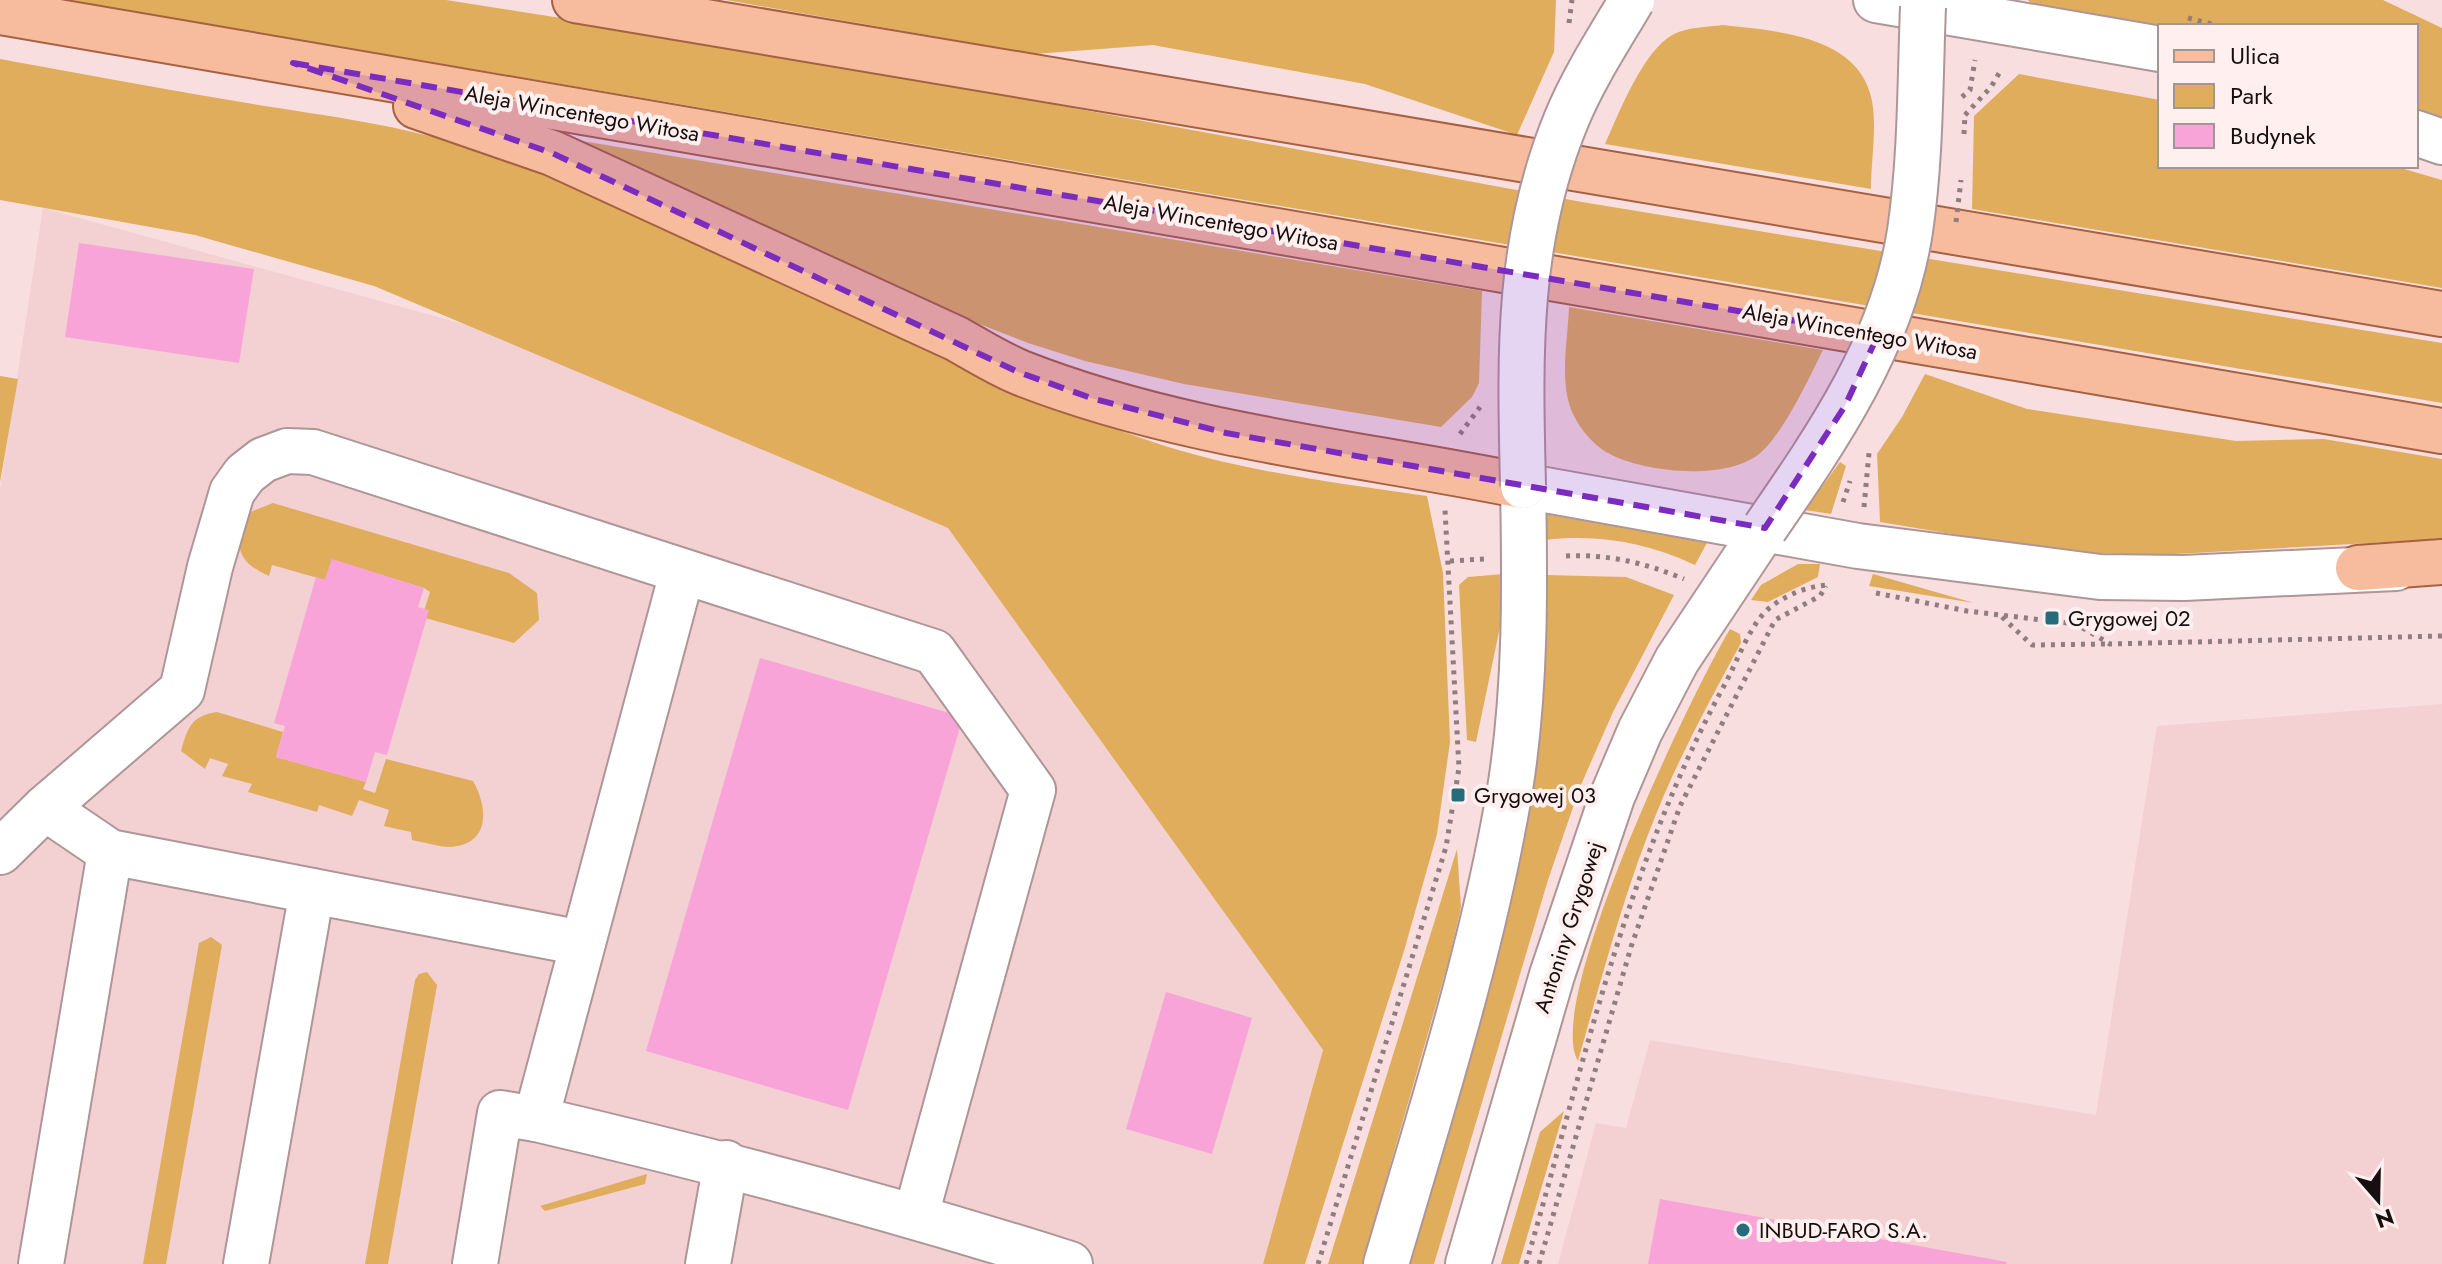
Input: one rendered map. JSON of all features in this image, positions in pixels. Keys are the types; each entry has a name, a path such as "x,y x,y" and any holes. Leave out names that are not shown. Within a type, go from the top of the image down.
{"main road":[{"path":"575,0 2442,314"},
{"name":"Aleja Wincentego Witosa","path":"0,12 2442,431"},
{"path":"293,63 552,153 943,333 1018,372 1091,398 1226,433 1523,486"},
{"path":"2358,568 2442,562"}],"street":[{"path":"1386,1264 1471,967 1510,789 1522,668 1522,311 1532,231 1542,190 1568,117 1632,0"},
{"path":"1876,0 1923,4 2158,49"},
{"name":"Antoniny Grygowej","path":"1468,1264 1552,975 1612,797 1640,731 1677,660 1845,406 1870,356 1896,289 1909,233 1918,151 1923,4"},
{"path":"2418,134 2442,142"},
{"path":"0,852 45,808 182,690 232,492 245,474 263,460 287,451 313,452 934,652 1033,790 916,1215"},
{"path":"1523,486 1845,542 2100,577 2184,578 2358,568 2442,569"},
{"path":"536,1119 682,573"},
{"path":"45,808 110,852 582,943"},
{"path":"41,1264 110,852"},
{"path":"246,1264 312,891"},
{"path":"475,1264 500,1113 726,1163 916,1215 1070,1264"},
{"path":"708,1264 726,1163"}],"path":[{"path":"1965,115 1991,87 2001,70"},
{"path":"1318,1264 1446,847 1459,768 1450,561 1444,518 1449,471 1461,431 1480,407 1484,395"},
{"path":"1539,1264 1631,947 1680,806 1775,620 1820,596 1826,585 1845,542 1869,453"},
{"path":"1851,588 1845,542 1853,471"},
{"path":"1558,557 1617,558 1645,563 1685,579"},
{"path":"1450,561 1488,559"},
{"path":"1526,1264 1608,973 1652,838 1704,722 1766,611 1800,591 1826,585 2001,615 2076,624 2110,644"},
{"path":"2001,615 2032,645 2442,636"}],"highlighted area":[{"path":"293,63 1878,335 1845,406 1765,528 1226,433 1091,398 1018,372 552,153"}],"shaded area":[{"path":"43,208 467,325 948,528 1323,1050 1263,1264 0,1264 0,489"},
{"path":"2442,704 2442,1264 1558,1264 1596,1123 1626,1128 1650,1040 2096,1115 2157,726"}],"green space":[{"path":"65,0 446,0 727,44 1582,202 2442,343 2442,403"},
{"path":"726,0 1556,0 1554,52 1517,135 1365,84 1153,45 1035,54"},
{"path":"2028,0 2383,0 2442,28 2442,121 2418,112 2418,24 2158,24 2158,28 2031,4"},
{"path":"1723,25 1813,40 1851,62 1864,79 1872,101 1871,189 1605,144 1633,83 1663,42 1685,30"},
{"path":"0,59 365,122 474,149 646,217 981,374 1153,442 1254,468 1427,496 1443,573 1450,742 1437,834 1404,951 1305,1264 1263,1264 1323,1050 948,528 374,286 195,235 0,200"},
{"path":"2019,74 2158,100 2158,168 2401,168 2442,180 2442,288 1972,209 1974,116"},
{"path":"564,138 1482,291 1479,383 1472,397 1441,427 1184,384 1085,361 946,311"},
{"path":"1569,307 1823,350 1786,420 1759,454 1744,463 1726,468 1706,471 1662,469 1640,465 1606,452 1592,441 1577,421 1569,404 1565,377"},
{"path":"1925,374 2027,409 2236,441 2324,439 2442,459 2442,539 2158,555 2060,552 1880,522 1877,454 1902,417"},
{"path":"0,376 18,379 0,482"},
{"path":"1840,462 1846,466 1831,514 1805,510"},
{"path":"273,503 509,573 537,593 539,620 514,643 422,617 430,592 424,588 332,560 325,580 272,565 269,576 249,564 240,550 240,543 248,513"},
{"path":"1544,514 1708,541 1695,565 1640,545 1622,542 1584,538 1545,540"},
{"path":"1798,564 1820,564 1818,577 1768,602 1751,600 1761,585"},
{"path":"1503,574 1500,627 1476,742 1467,740 1459,585 1468,577"},
{"path":"1873,574 1974,603 1869,586"},
{"path":"1546,575 1626,577 1674,595 1613,712 1580,787 1548,880 1434,1264 1408,1264 1531,793 1544,682"},
{"path":"1730,629 1740,634 1741,643 1686,747 1645,842 1614,935 1578,1061 1573,1028 1582,978 1601,915 1656,778"},
{"path":"217,712 283,732 276,757 366,782 363,789 375,793 386,759 473,781 482,802 479,832 473,840 463,845 441,846 412,840 411,832 384,826 389,810 359,800 352,816 319,805 317,812 248,792 252,784 222,776 228,764 210,758 205,769 181,751 192,724 201,716"},
{"path":"1457,849 1461,907 1450,956 1362,1264 1328,1264"},
{"path":"211,937 222,945 166,1264 143,1264 199,943"},
{"path":"427,972 437,985 388,1264 365,1264 415,980 419,974"},
{"path":"1564,1111 1519,1264 1501,1264 1540,1132"},
{"path":"647,1174 645,1184 545,1211 540,1206"}],"building":[{"path":"79,243 254,269 239,363 65,337"},
{"path":"332,559 424,588 418,607 429,610 387,755 375,752 366,782 276,757 285,726 274,723 316,577 325,580"},
{"path":"760,658 963,717 848,1110 646,1051"},
{"path":"1166,992 1252,1018 1212,1154 1126,1129"},
{"name":"INBUD-FARO S.A.","path":"1660,1199 2007,1262 1648,1264"}],"place":[{"name":"Grygowej 02","path":"2052,618"},
{"name":"Grygowej 03","path":"1458,795"},
{"name":"INBUD-FARO S.A.","path":"1743,1230"}]}
